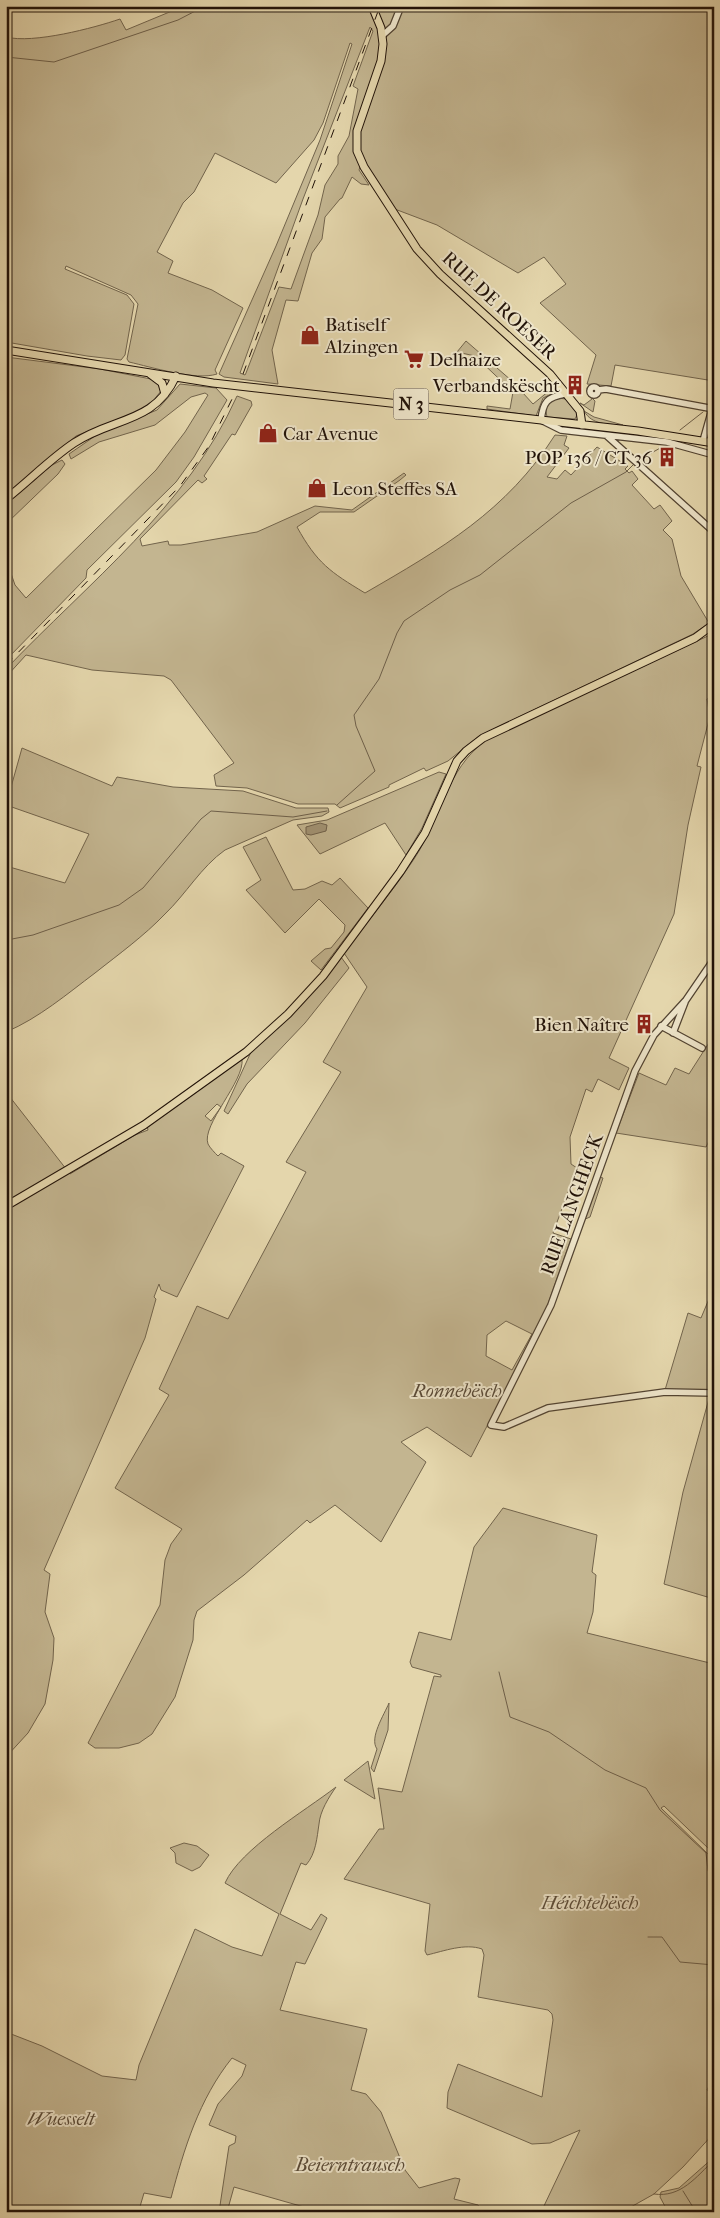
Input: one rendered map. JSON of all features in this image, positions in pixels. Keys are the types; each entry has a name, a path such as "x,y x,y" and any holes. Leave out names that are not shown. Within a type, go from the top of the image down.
{"main road":[{"path":"372,6 383,35"},
{"name":"RUE DE ROESER","path":"383,35 381,61 360,121 356,142 357,151 364,167 417,249 430,264 541,366 580,412 582,425"},
{"name":"N 3","path":"6,350 213,383 541,420 714,443"},
{"path":"145,372 162,382 165,394"},
{"path":"6,499 75,442 108,425 149,410 165,394 176,376"},
{"path":"6,1206 138,1128 246,1052 288,1014 323,976 410,858 430,821 450,774 466,751 484,738 695,638 714,624"}],"street":[{"path":"383,35 393,26 401,6"},
{"path":"598,390 606,389 713,409 703,441"},
{"path":"565,394 554,396 546,401 541,420 561,430 667,442 714,455"},
{"path":"607,436 714,532"},
{"name":"RUE LANGHECK","path":"714,959 686,1000 661,1026 635,1071 551,1305 491,1424 504,1428 548,1408 665,1392 714,1393"},
{"name":"RUE LANGHECK","path":"673,1033 686,1000"},
{"path":"661,1026 702,1048"}],"green space":[{"path":"184,6 714,6 714,381 615,365 611,386 587,384 596,355 540,303 566,284 544,257 518,273 437,225 392,208 362,160 359,170 369,185 361,184 352,177 342,198 325,217 322,239 312,253 298,301 286,300 272,350 278,384 224,377 219,374 276,246 320,140 352,44 350,43 323,123 314,140 276,183 215,153 194,192 183,203 157,252 173,261 168,273 212,290 243,308 215,370 217,374 208,376 186,375 129,362 127,359 138,304 131,295 66,266 65,269 127,295 134,304 125,355 121,360 6,342 6,37 18,39 47,37 95,27 120,19 126,30","holes":["370,27 373,31 353,86 358,89 349,136 338,156 338,164 325,185 318,215 291,289 279,287 245,375 240,373 303,199"]},
{"path":"466,341 512,381 533,404 555,386 558,391 543,398 536,416 487,409 487,406 510,409 513,392 475,356 457,352"},
{"path":"6,357 100,369 156,380 161,391 148,407 76,436 6,495"},
{"path":"180,384 216,388 227,400 194,457 176,482 87,570 86,578 6,660 6,559 15,585 26,598 156,470 185,432 208,395 205,393 191,397 155,425 99,442 71,459 69,454 98,434 157,410"},
{"path":"237,396 251,401 252,405 235,435 232,434 204,476 207,479 202,483 198,480 140,539 142,546 168,541 169,545 181,545 257,532 315,506 352,510 404,473 406,475 400,480 354,512 320,512 297,527 311,550 325,566 365,593 446,544 471,526 516,486 555,435 567,436 564,445 569,448 547,477 557,479 565,470 571,475 597,447 628,466 625,469 629,473 632,471 638,479 632,485 654,509 660,505 672,521 663,530 672,539 681,576 709,623 693,634 479,736 448,761 426,771 424,768 389,785 389,787 340,808 335,804 298,804 247,788 216,786 214,775 234,763 171,680 164,676 92,670 26,655 6,677 6,669 134,542 164,508 192,473 216,436"},
{"path":"591,397 595,401 593,412 580,403 584,405 592,399"},
{"path":"555,398 567,399 578,413 575,419 547,417 545,406"},
{"path":"584,411 594,417 623,425 606,424 596,421 587,416"},
{"path":"62,460 65,464 58,474 6,524 6,504 52,465"},
{"name":"Ronnebësch","path":"710,635 714,643 714,696 707,699 710,716 697,766 701,767 688,825 674,914 609,1058 629,1068 619,1090 598,1079 592,1092 586,1089 570,1137 571,1164 577,1168 553,1233 571,1239 543,1318 471,1457 427,1427 401,1442 426,1462 381,1542 335,1505 310,1523 307,1520 244,1575 197,1611 194,1620 193,1640 175,1697 152,1734 139,1743 119,1748 95,1748 88,1743 160,1605 165,1560 171,1544 182,1529 115,1488 169,1395 159,1389 197,1306 228,1319 306,1172 286,1162 341,1072 323,1062 367,987 344,953 414,859 461,766 472,752 486,740","holes":["506,1321 532,1334 512,1370 486,1356 487,1335"]},
{"path":"22,748 112,786 117,777 173,787 243,791 296,808 328,808 329,812 322,816 293,820 225,850 208,864 173,906 140,937 52,1005 30,1020 6,1032 6,866 65,883 89,834 6,805"},
{"path":"439,772 446,774 422,828 406,855 385,823 320,854 297,825 327,820"},
{"path":"266,837 293,890 305,889 322,881 332,885 340,878 368,908 321,970 311,961 325,949 331,948 344,932 345,925 319,899 285,933 246,890 261,880 243,847"},
{"path":"341,957 349,968 305,1023 247,1084 228,1114 224,1111 251,1052"},
{"path":"714,1035 714,1131 706,1147 616,1133 639,1073 666,1085 675,1068 689,1074"},
{"path":"242,1059 237,1079 221,1107 217,1104 205,1116 211,1121 221,1108 211,1126 208,1144 218,1156 221,1153 244,1166 177,1297 161,1290 159,1284 154,1297 156,1299 145,1338 44,1570 50,1574 45,1612 54,1638 53,1660 45,1704 28,1733 6,1757 6,1092 70,1174 135,1135 148,1130 147,1126"},
{"path":"599,1177 603,1178 590,1217 583,1220 589,1209"},
{"path":"714,1287 714,1391 665,1390 688,1313 701,1318"},
{"path":"710,1395 714,1396 714,1599 664,1584 683,1492"},
{"name":"Héichtebësch","path":"503,1508 597,1535 592,1572 596,1575 593,1612 587,1633 714,1664 713,1859 709,1849 664,1806 661,1808 709,1855 714,1874 714,2076 707,2090 714,2094 714,2133 683,2167 654,2194 622,2212 554,2212 543,2208 580,2130 550,2143 532,2144 447,2108 448,2092 458,2064 542,2097 553,2020 552,2014 548,2010 478,1997 484,1955 482,1949 462,1947 427,1955 425,1951 430,1904 344,1879 379,1829 384,1829 378,1788 402,1792 434,1676 441,1677 441,1675 412,1667 410,1662 419,1632 451,1640 474,1547"},
{"path":"389,1703 388,1730 374,1772 371,1768 377,1749 375,1744 376,1733"},
{"path":"368,1761 375,1799 344,1780"},
{"path":"336,1787 321,1814 316,1845 312,1856 306,1865 301,1863 280,1914 311,1930 321,1914 327,1918 305,1964 296,1962 280,2010 367,2029 351,2090 366,2094 381,2112 405,2170 419,2188 455,2178 460,2179 454,2199 478,2205 483,2212 303,2212 304,2207 234,2187 227,2212 219,2212 229,2146 235,2143 236,2136 209,2125 218,2104 242,2076 246,2065 232,2058 210,2090 194,2125 181,2161 171,2198 144,2193 139,2210 144,2212 6,2212 6,2032 42,2046 102,2076 136,2080 139,2065 195,1929 232,1947 262,1956 279,1914 225,1883 233,1870 244,1857 274,1831"},
{"path":"184,1843 197,1846 209,1855 200,1867 192,1871 176,1863 175,1853 170,1848"},
{"path":"714,2157 714,2209 711,2212 668,2212 660,2197 661,2192 679,2188"}],"shaded area":[{"path":"320,823 327,825 326,831 311,835 306,834 306,827"}],"waterway":[{"path":"6,57 54,62 178,20 205,6"},
{"path":"680,430 703,412"},
{"path":"639,460 662,447"},
{"path":"337,805 375,771 356,726 354,715 379,679 397,633 404,621 450,590 480,575 571,503 626,472 633,465"},
{"path":"6,946 12,939 33,935 119,905 143,888 201,819 211,811 293,817 327,811"},
{"path":"499,1672 510,1717 549,1732 605,1770 646,1788 660,1810 706,1853 708,1871 714,1879"},
{"path":"648,1937 662,1937 680,1962 714,1965"},
{"path":"710,2081 714,2072"},
{"path":"654,2194 672,2193 680,2189 714,2160"},
{"path":"683,2191 696,2212"}],"railway":[{"path":"243,374 380,6"},
{"path":"6,665 180,486 209,446 234,395"}],"place":[{"name":"Batiself Alzingen","path":"310,335"},
{"name":"Delhaize","path":"414,359"},
{"name":"Verbandskëscht","path":"575,385"},
{"name":"Car Avenue","path":"268,433"},
{"name":"POP 136 / CT 36","path":"667,457"},
{"name":"Leon Steffes SA","path":"317,488"},
{"name":"Bien Naître","path":"644,1024"}],"park label":[{"name":"Wuesselt","path":"61,2118"},
{"name":"Beierntrausch","path":"350,2164"}]}
